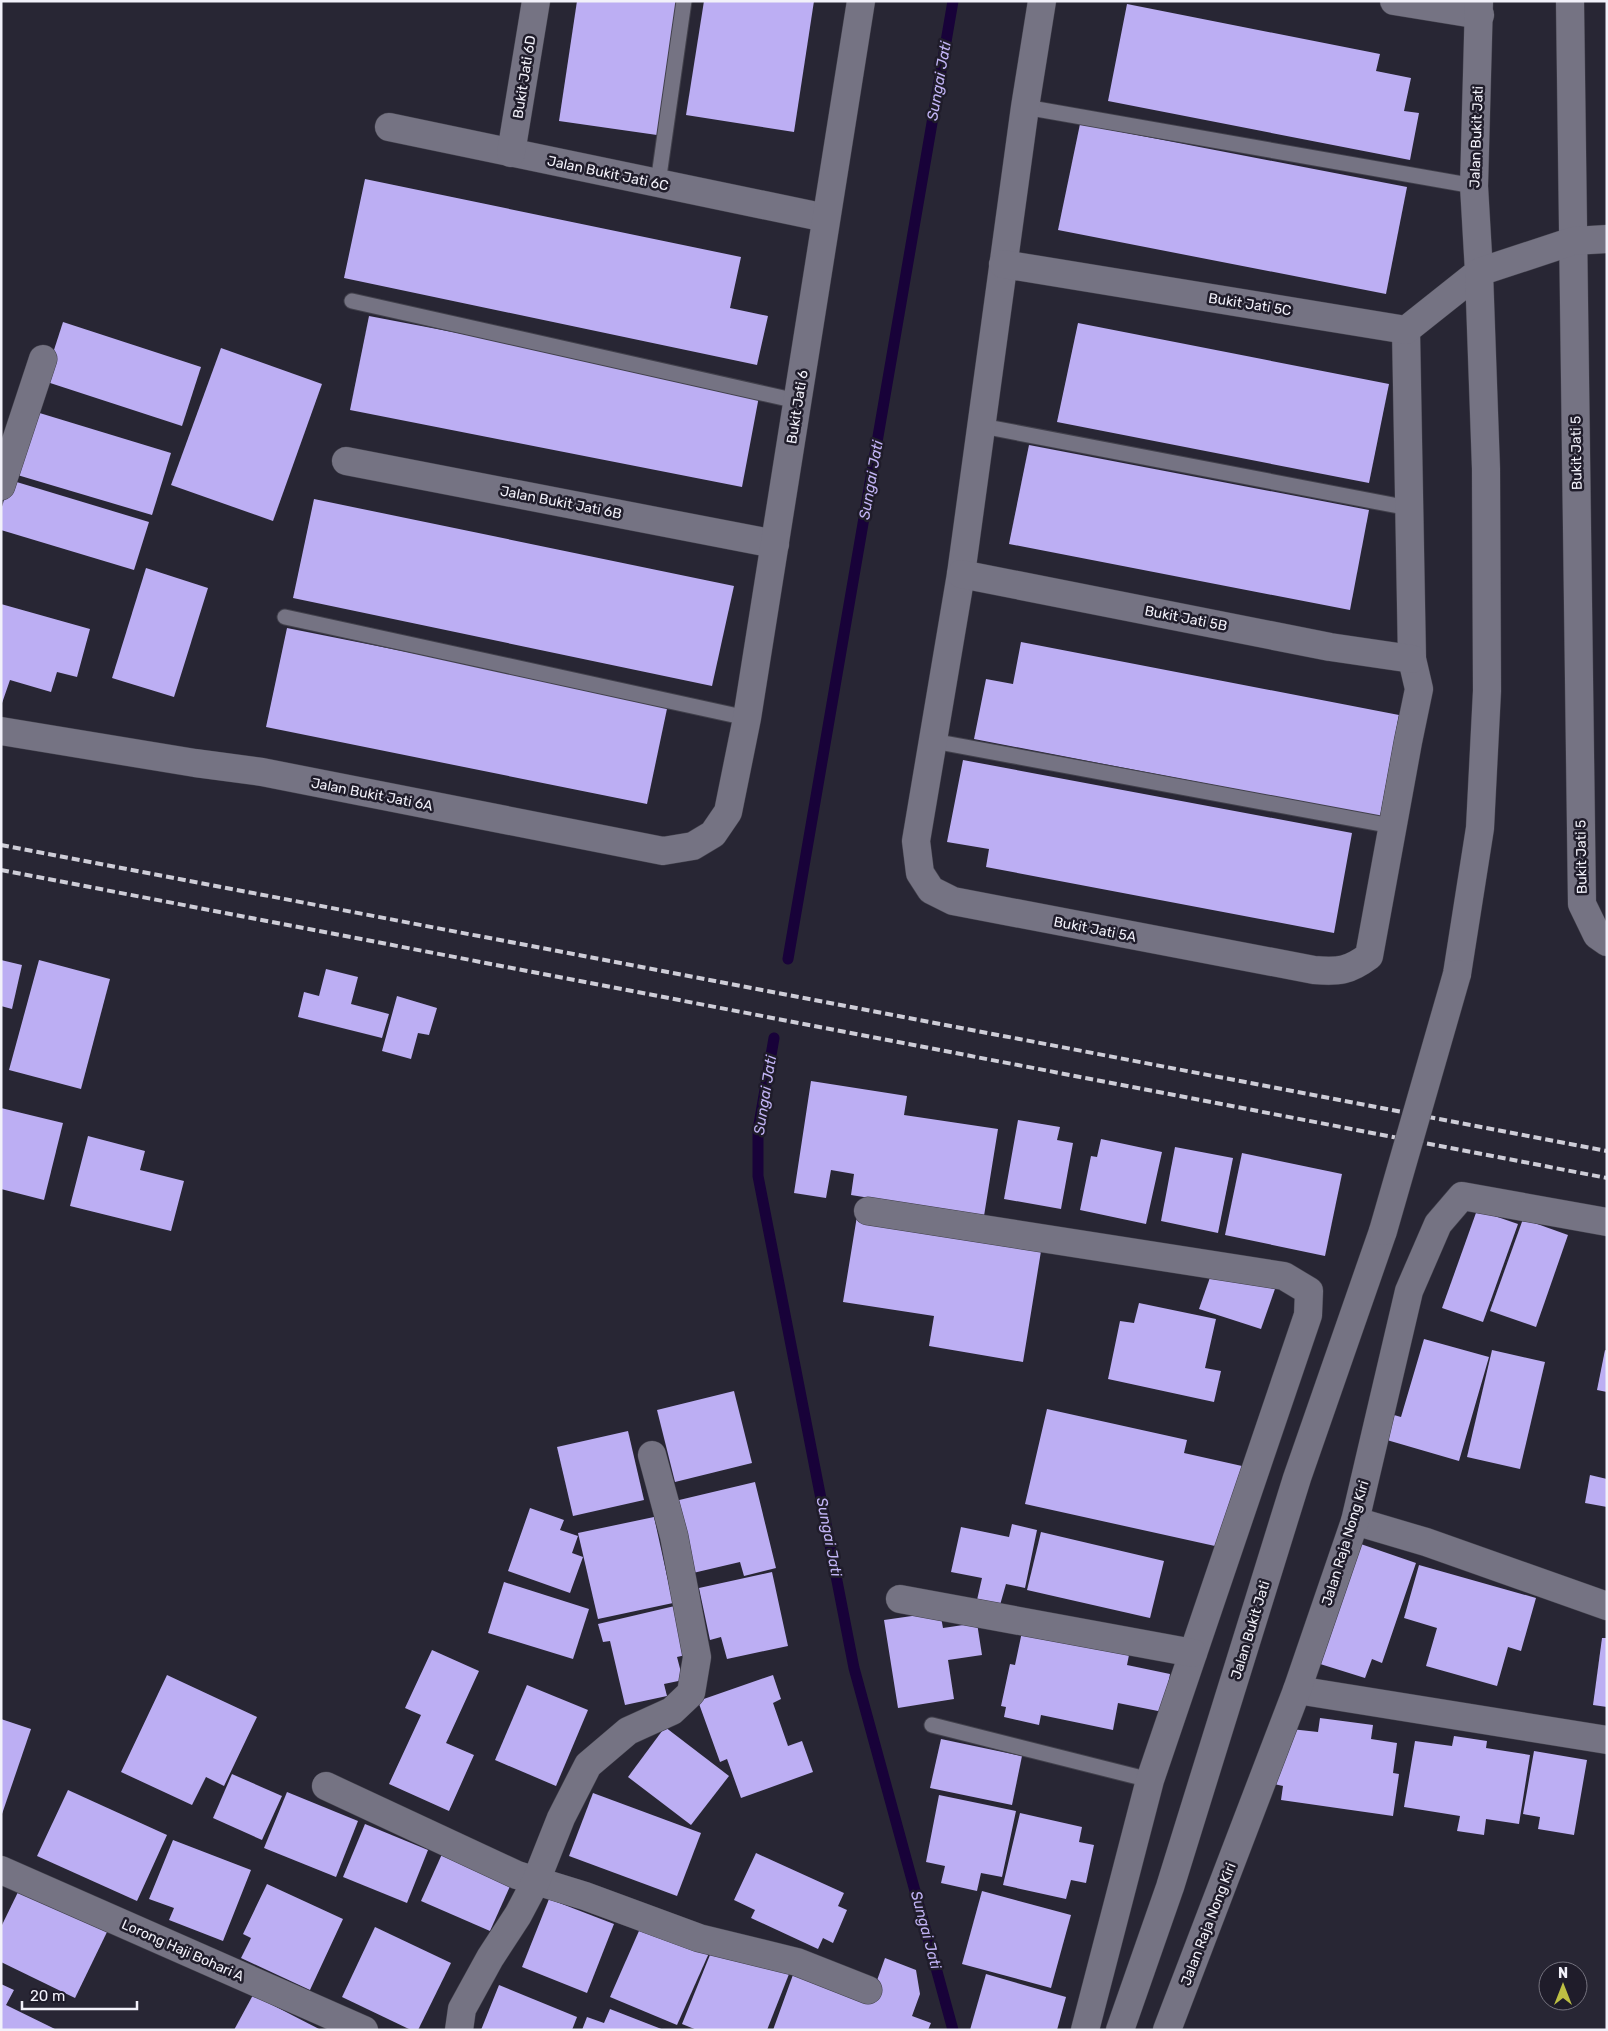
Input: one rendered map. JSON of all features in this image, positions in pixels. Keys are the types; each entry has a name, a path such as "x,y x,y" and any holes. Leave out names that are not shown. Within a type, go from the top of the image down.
{"street":[{"name":"Bukit Jati 6D","path":"511,152 536,1"},
{"name":"Bukit Jati 6","path":"728,812 747,718 861,1"},
{"name":"Bukit Jati 5A","path":"1042,1 1025,108 961,574 916,841 920,873 932,890 952,901 1314,970 1337,972 1354,967 1369,956 1392,826"},
{"path":"1394,1 1480,8"},
{"name":"Bukit Jati 5","path":"1570,1 1582,904 1597,935 1607,942"},
{"name":"Jalan Bukit Jati","path":"1120,2030 1170,1887 1297,1478 1383,1231 1457,974 1480,828 1487,691 1486,469 1474,186 1480,8"},
{"name":"Jalan Bukit Jati 6C","path":"390,126 826,218"},
{"path":"1392,826 1419,689 1412,659 1406,330 1478,272 1573,241 1607,239"},
{"name":"Bukit Jati 5C","path":"1003,264 1406,330"},
{"path":"1,486 43,359"},
{"name":"Jalan Bukit Jati 6B","path":"346,461 775,544"},
{"name":"Bukit Jati 5B","path":"961,574 1330,647 1412,659"},
{"name":"Jalan Bukit Jati 6A","path":"1,731 195,763 262,772 663,851 693,846 713,834 728,812"},
{"name":"Jalan Raja Nong Kiri","path":"1167,2030 1297,1690 1355,1521 1409,1291 1438,1224 1462,1196 1607,1222"},
{"path":"868,1211 1284,1276 1309,1291 1308,1315 1150,1780 1085,2030"},
{"path":"459,2030 462,2009 536,1881 561,1818 588,1765 628,1730 672,1711 691,1693 697,1657 674,1536 652,1455"},
{"path":"1355,1521 1426,1542 1607,1606"},
{"path":"900,1599 1193,1653"},
{"path":"1297,1690 1607,1740"},
{"path":"326,1786 517,1875 586,1896 699,1938 797,1962 868,1990"},
{"name":"Lorong Haji Bohari A","path":"1,1870 364,2030"}],"lane":[{"path":"658,183 684,1"},
{"path":"1025,108 1474,186"},
{"path":"352,301 797,402"},
{"path":"982,426 1409,508"},
{"path":"285,617 747,718"},
{"path":"933,740 1392,826"},
{"path":"932,1725 1150,1780"}],"building":[{"path":"577,1 677,1 657,135 559,121"},
{"path":"704,1 814,1 794,132 686,115"},
{"path":"1127,4 1380,54 1376,71 1411,78 1404,111 1419,113 1410,160 1108,101"},
{"path":"1080,124 1407,187 1386,294 1058,230"},
{"path":"365,179 741,257 730,308 768,316 757,365 344,278"},
{"path":"369,316 760,391 742,487 350,410"},
{"path":"63,322 201,367 182,426 44,381"},
{"path":"1078,323 1389,384 1369,483 1057,422"},
{"path":"221,348 322,384 273,521 171,485"},
{"path":"33,411 171,453 152,515 14,474"},
{"path":"1029,445 1369,510 1350,610 1009,544"},
{"path":"10,480 149,522 134,570 1,530 1,510"},
{"path":"314,499 734,586 712,686 293,598"},
{"path":"146,568 208,588 174,697 112,678"},
{"path":"1,604 90,629 77,677 57,672 51,692 10,680 1,706"},
{"path":"287,628 668,704 647,804 266,727"},
{"path":"1021,642 1399,715 1380,817 974,739 986,679 1013,684"},
{"path":"963,760 1352,833 1334,933 986,867 989,849 947,842"},
{"path":"1,960 22,965 12,1009 1,1006"},
{"path":"39,960 110,979 81,1089 9,1070"},
{"path":"326,969 358,977 351,1004 389,1014 382,1038 298,1017 304,992 319,996"},
{"path":"397,996 437,1008 429,1035 418,1033 411,1059 382,1051"},
{"path":"811,1081 907,1096 904,1115 998,1129 984,1216 851,1195 854,1174 831,1170 826,1198 794,1193"},
{"path":"1,1108 63,1123 44,1200 1,1189"},
{"path":"1018,1120 1060,1127 1057,1140 1073,1143 1061,1209 1004,1199"},
{"path":"88,1136 145,1151 140,1170 184,1181 171,1231 70,1206"},
{"path":"1101,1139 1162,1152 1146,1224 1080,1210 1091,1156 1097,1157"},
{"path":"1175,1147 1233,1158 1218,1233 1161,1221"},
{"path":"1242,1153 1342,1174 1325,1256 1225,1235"},
{"path":"1477,1210 1518,1224 1483,1322 1442,1308"},
{"path":"857,1216 1042,1245 1023,1362 929,1346 934,1316 843,1302"},
{"path":"1523,1219 1568,1235 1536,1327 1490,1311"},
{"path":"1214,1266 1276,1286 1261,1329 1199,1309"},
{"path":"1139,1303 1216,1319 1205,1368 1221,1371 1214,1402 1108,1379 1120,1321 1134,1323"},
{"path":"1424,1339 1489,1357 1459,1461 1380,1438 1387,1413 1401,1417"},
{"path":"1492,1350 1545,1362 1520,1469 1467,1457"},
{"path":"1605,1350 1607,1351 1607,1392 1597,1390"},
{"path":"734,1391 752,1463 675,1482 657,1410"},
{"path":"1047,1409 1187,1440 1184,1453 1242,1466 1224,1548 1025,1504"},
{"path":"628,1431 644,1500 573,1516 557,1447"},
{"path":"1590,1475 1607,1479 1607,1507 1585,1503"},
{"path":"755,1482 776,1568 744,1576 740,1562 693,1573 675,1501"},
{"path":"530,1508 564,1520 560,1530 578,1536 572,1553 583,1557 570,1593 508,1571"},
{"path":"654,1517 673,1603 598,1619 578,1533"},
{"path":"1012,1524 1037,1530 1025,1588 1006,1584 1000,1605 977,1600 982,1578 951,1572 961,1527 1009,1537"},
{"path":"1041,1532 1164,1561 1150,1618 1027,1590"},
{"path":"1352,1541 1416,1563 1382,1663 1372,1659 1365,1678 1317,1663"},
{"path":"1419,1565 1536,1598 1521,1651 1508,1647 1497,1686 1426,1666 1437,1628 1404,1618"},
{"path":"772,1572 788,1646 727,1659 721,1637 710,1640 699,1588"},
{"path":"504,1582 589,1609 573,1659 488,1633"},
{"path":"679,1605 690,1654 677,1657 683,1680 664,1684 667,1696 625,1705 610,1641 603,1642 598,1624"},
{"path":"940,1612 943,1628 977,1623 982,1655 948,1660 954,1699 898,1708 884,1620"},
{"path":"1023,1627 1130,1650 1127,1665 1170,1674 1163,1712 1118,1703 1113,1730 1041,1715 1039,1725 1004,1717 1006,1707 1001,1706 1010,1664 1015,1665"},
{"path":"1602,1638 1607,1638 1607,1707 1593,1705"},
{"path":"432,1650 479,1671 446,1743 474,1755 449,1811 389,1784 421,1715 405,1708"},
{"path":"167,1675 257,1717 224,1786 206,1777 192,1805 121,1772"},
{"path":"773,1675 781,1699 773,1703 788,1746 802,1741 813,1772 741,1798 727,1759 720,1762 698,1701"},
{"path":"527,1685 588,1710 556,1786 495,1760"},
{"path":"1320,1718 1373,1725 1371,1739 1397,1743 1393,1773 1399,1774 1393,1816 1281,1800 1283,1786 1274,1784 1291,1729 1318,1732"},
{"path":"1,1719 31,1729 2,1814 1,1814"},
{"path":"665,1727 729,1776 691,1825 628,1777"},
{"path":"1454,1736 1487,1741 1486,1748 1530,1755 1519,1824 1486,1819 1484,1835 1457,1831 1460,1816 1404,1807 1415,1741 1452,1746"},
{"path":"941,1739 1022,1756 1012,1805 930,1788"},
{"path":"1534,1751 1587,1760 1574,1835 1538,1829 1540,1817 1523,1814"},
{"path":"232,1774 282,1796 262,1840 213,1818"},
{"path":"68,1790 167,1835 137,1901 37,1856"},
{"path":"287,1792 358,1821 336,1877 264,1848"},
{"path":"593,1793 701,1833 677,1896 569,1856"},
{"path":"939,1795 1016,1811 1002,1877 981,1873 977,1891 941,1883 945,1866 926,1862"},
{"path":"1020,1813 1082,1827 1079,1842 1094,1845 1086,1883 1071,1880 1066,1899 1003,1885"},
{"path":"365,1824 428,1850 407,1903 343,1877"},
{"path":"173,1840 251,1870 223,1941 169,1920 174,1908 149,1899"},
{"path":"756,1853 844,1893 838,1906 847,1910 833,1943 823,1938 818,1949 751,1918 755,1910 734,1900"},
{"path":"442,1854 511,1884 490,1931 421,1901"},
{"path":"267,1884 343,1919 310,1990 241,1958 251,1938 243,1934"},
{"path":"19,1890 107,1932 75,1998 1,1962 1,1927"},
{"path":"982,1891 1071,1915 1051,1988 962,1964"},
{"path":"549,1899 614,1924 587,1993 522,1967"},
{"path":"642,1924 709,1953 677,2025 610,1997"},
{"path":"375,1927 451,1963 418,2030 411,2030 342,1997"},
{"path":"714,1945 789,1974 767,2030 697,2030 682,2024"},
{"path":"885,1958 916,1970 920,1994 912,2016 931,2023 928,2030 773,2030 794,1972 870,2000"},
{"path":"986,1974 1066,1997 1057,2030 970,2030"},
{"path":"1,1984 14,1990 6,2005 57,2030 1,2030"},
{"path":"499,1985 577,2017 572,2030 481,2030"},
{"path":"253,1995 321,2030 234,2030"},
{"path":"610,2009 664,2030 582,2030 587,2017 604,2023"}],"waterway":[{"name":"Sungai Jati","path":"788,959 953,1"},
{"name":"Sungai Jati","path":"774,1038 758,1130 758,1176 854,1668 953,2030"}],"railway":[{"path":"1,845 1607,1151"},
{"path":"1,870 1607,1178"}]}
